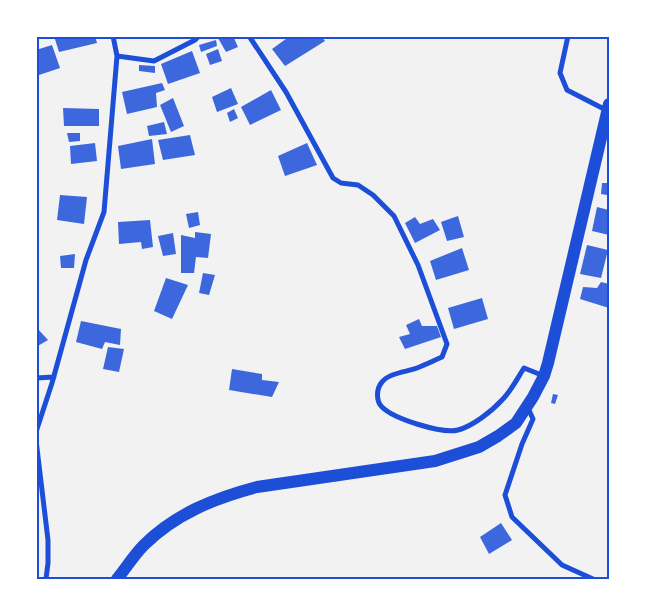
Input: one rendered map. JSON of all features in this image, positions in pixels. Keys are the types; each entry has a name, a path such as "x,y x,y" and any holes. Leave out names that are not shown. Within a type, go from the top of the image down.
{"main road":[{"path":"117,579 153,536 179,517 214,500 257,487 435,461 479,447 516,423 528,406 544,376 548,363 608,107"}],"street":[{"path":"36,432 54,377 86,260 104,212 117,56 113,36"},
{"path":"117,56 154,61 196,40 199,36"},
{"path":"249,36 286,92 333,178 341,183 358,185 373,195 394,216 418,265 447,344 442,357 387,377 378,389 380,405 414,424 440,430 458,430 480,419 502,400 524,368 544,376"},
{"path":"568,36 560,72 567,90 608,107"},
{"path":"36,378 54,377"},
{"path":"528,406 533,419 522,444 505,495 512,517 562,565 593,579"},
{"path":"36,440 48,540 46,579"}],"building":[{"path":"54,36 95,36 97,43 59,52"},
{"path":"233,36 238,47 226,52 218,38"},
{"path":"290,36 321,36 325,41 285,66 272,49"},
{"path":"216,40 217,46 201,52 199,45"},
{"path":"52,45 60,68 36,76 36,50"},
{"path":"218,49 222,61 210,65 206,54"},
{"path":"192,51 200,73 168,84 161,64"},
{"path":"139,65 155,66 155,73 139,71"},
{"path":"162,83 165,90 156,93 157,107 127,114 122,92"},
{"path":"231,88 238,104 217,112 212,97"},
{"path":"271,90 281,110 250,125 241,107"},
{"path":"173,98 184,126 171,132 160,105"},
{"path":"63,108 99,109 99,126 64,126"},
{"path":"234,109 238,118 230,122 227,113"},
{"path":"164,122 167,134 149,136 147,126"},
{"path":"67,133 80,133 80,141 69,142"},
{"path":"190,135 195,155 163,160 158,140"},
{"path":"152,139 155,164 121,169 118,146"},
{"path":"95,143 97,161 71,164 70,146"},
{"path":"307,143 317,165 285,176 278,156"},
{"path":"602,183 608,183 607,195 601,194"},
{"path":"60,195 87,197 84,224 57,220"},
{"path":"597,207 609,210 609,235 592,231"},
{"path":"198,212 200,225 189,228 186,214"},
{"path":"458,216 464,237 447,241 441,222"},
{"path":"415,217 420,224 433,219 440,230 415,243 405,223"},
{"path":"150,220 153,247 142,249 141,242 119,244 118,222"},
{"path":"195,232 211,234 208,258 196,257 194,273 181,273 181,235 195,238"},
{"path":"173,233 176,254 163,256 158,236"},
{"path":"587,245 608,250 601,278 580,274"},
{"path":"462,248 469,270 436,280 430,261"},
{"path":"75,254 74,268 61,268 60,256"},
{"path":"203,273 215,275 209,295 199,293"},
{"path":"166,278 188,285 172,319 154,311"},
{"path":"601,282 609,284 609,308 580,299 583,287 597,288"},
{"path":"482,298 488,319 454,329 448,308"},
{"path":"419,319 422,326 437,326 441,337 405,349 399,337 410,334 406,325"},
{"path":"81,321 121,329 120,345 105,342 102,349 76,342"},
{"path":"36,327 48,340 36,347"},
{"path":"108,347 124,349 119,372 103,369"},
{"path":"232,369 262,374 262,380 279,382 272,397 229,390"},
{"path":"553,394 558,395 555,404 551,403"},
{"path":"501,523 512,540 489,554 480,537"}]}
